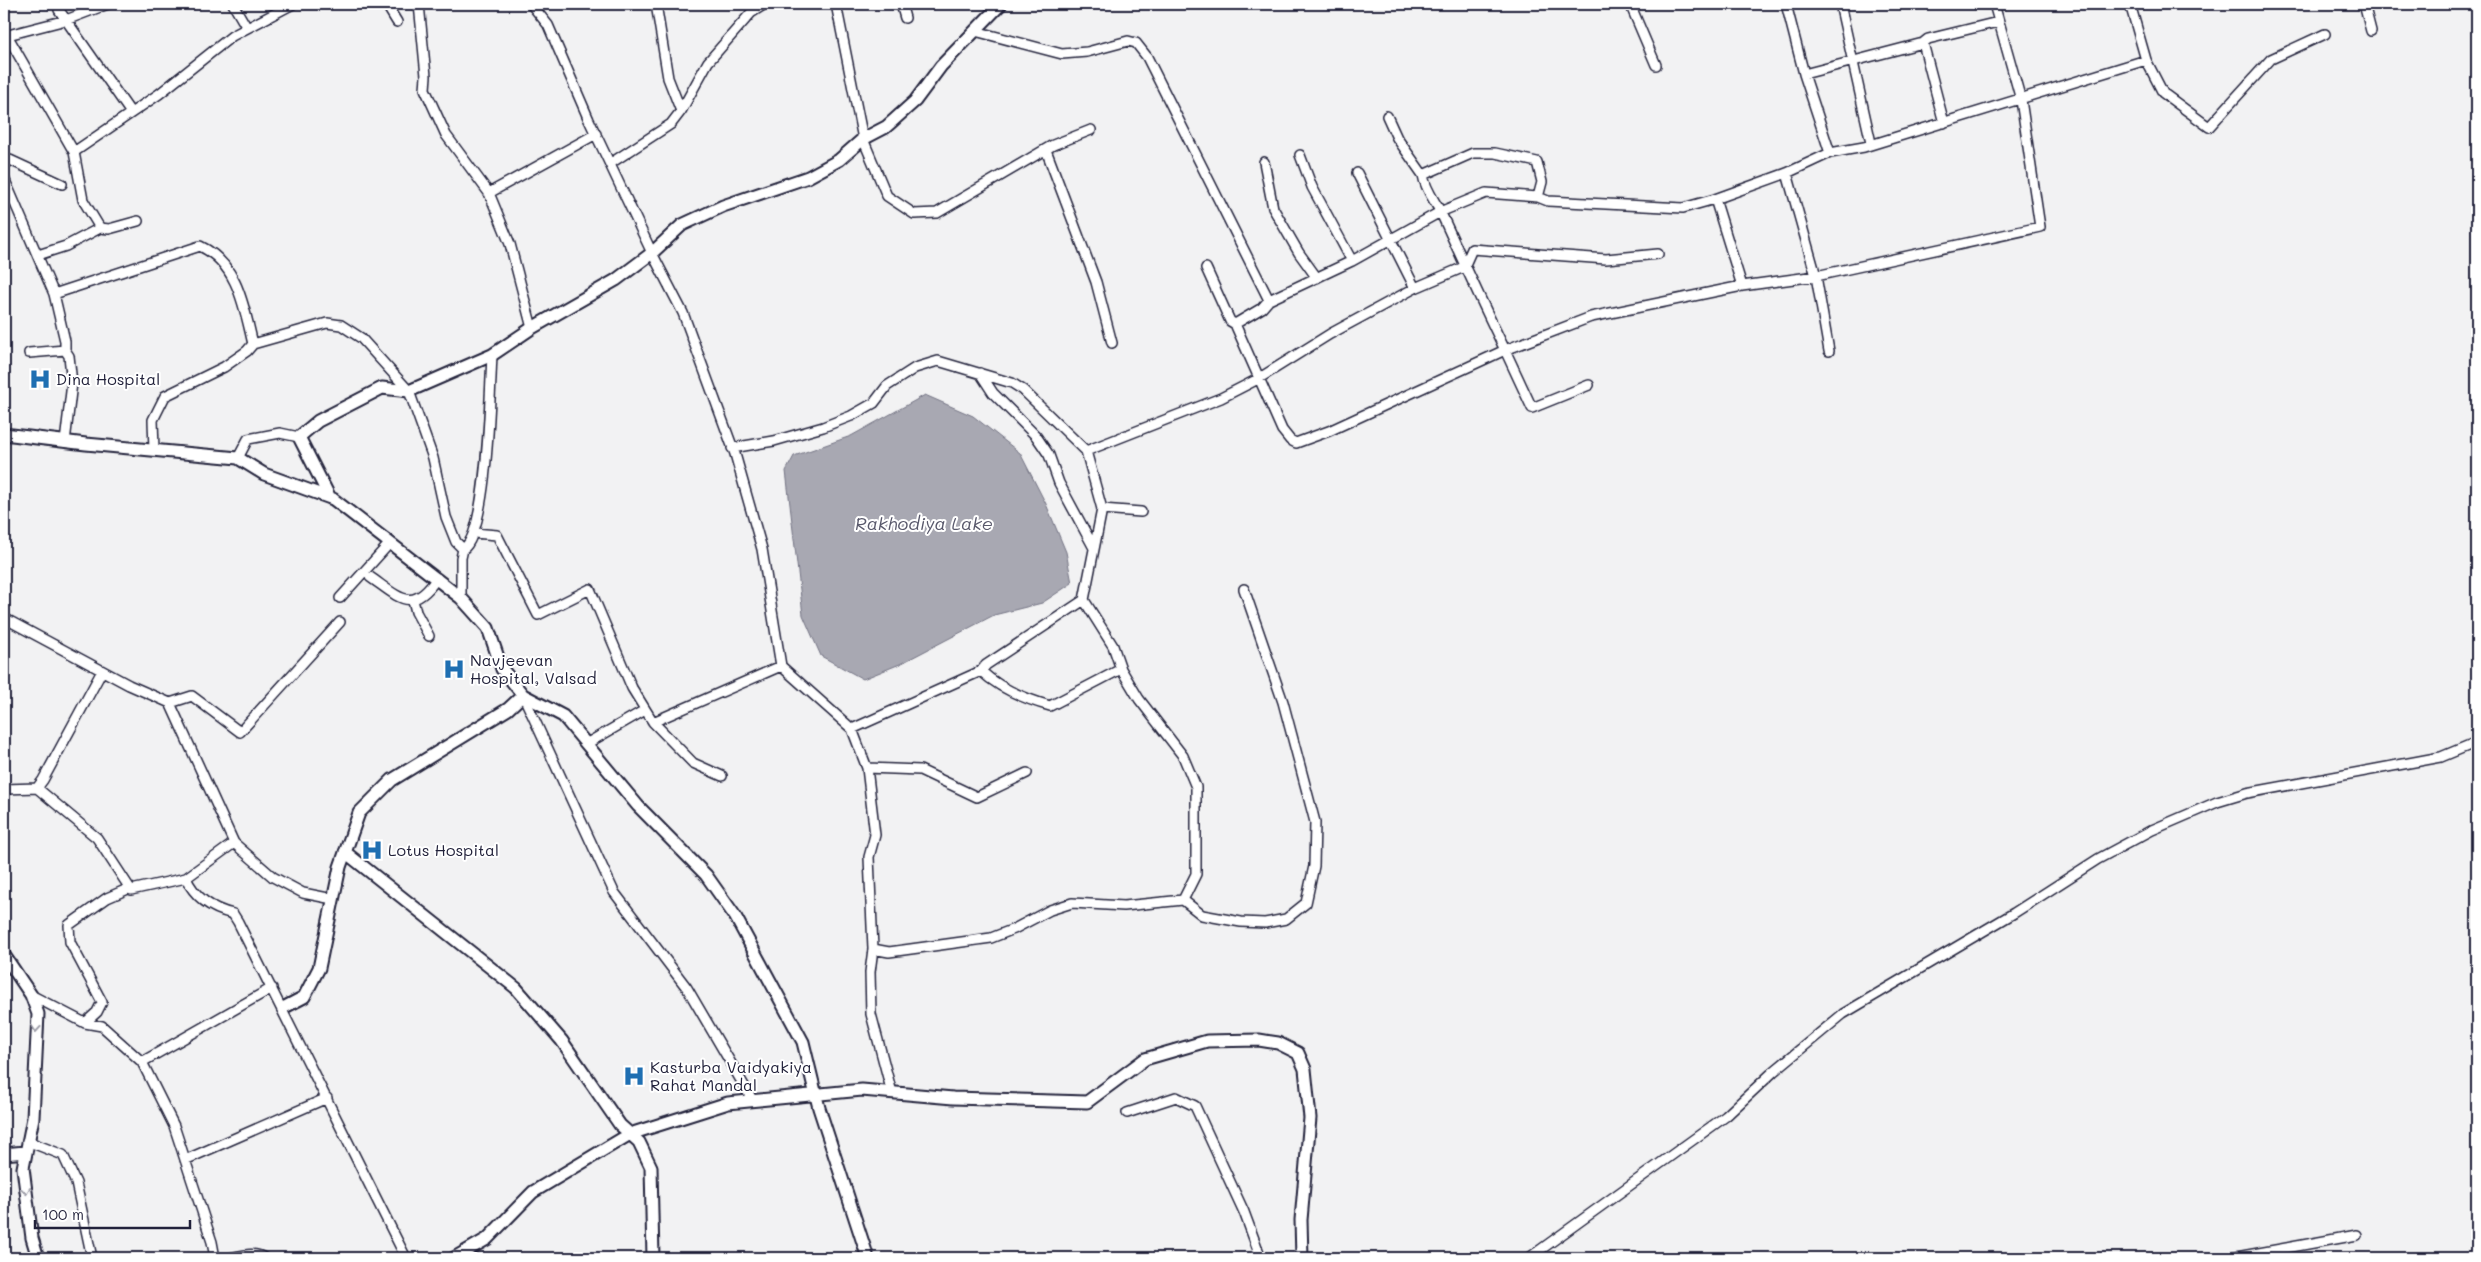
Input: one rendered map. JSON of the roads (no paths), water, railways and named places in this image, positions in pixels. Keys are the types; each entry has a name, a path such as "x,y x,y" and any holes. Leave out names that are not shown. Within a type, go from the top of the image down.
{"street":[{"path":"100,228 83,200 74,152 6,36 66,20 108,4"},
{"path":"233,4 246,28"},
{"path":"74,152 131,113 232,36 294,4"},
{"path":"386,4 397,22"},
{"path":"419,4 426,76 425,89 446,135 489,193 510,244 532,328"},
{"path":"531,4 548,25 596,134 652,253 683,313 732,448 762,550 780,666 852,729 867,768 875,835 869,857 873,949 870,972 872,1014 892,1093"},
{"path":"656,4 668,78 682,111"},
{"path":"611,163 671,124 682,111 708,62 750,8 765,4"},
{"path":"836,4 863,139 887,196 914,214 937,213 1053,145 1090,130"},
{"path":"901,4 905,18"},
{"path":"299,437 318,421 382,388 409,391 492,356 532,328 616,280 652,253 682,225 723,206 808,177 839,160 863,139 886,127 915,101 942,66 1001,4"},
{"path":"1630,4 1656,65"},
{"path":"1786,4 1804,74 1830,153"},
{"path":"1840,4 1871,143"},
{"path":"1206,268 1230,321 1235,324 1282,430 1290,440 1296,443 1329,431 1505,350 1590,317 1742,286 1816,276 2040,227 2021,100 1994,4"},
{"path":"2130,4 2146,60 2163,93 2208,127 2271,59 2325,34"},
{"path":"2364,4 2371,31"},
{"path":"59,10 131,113"},
{"path":"1804,74 1923,43 1928,39 1998,22"},
{"path":"976,31 1062,54 1087,52 1128,41 1136,42 1147,57 1269,300"},
{"path":"1923,43 1944,123"},
{"path":"1235,324 1262,308 1269,300 1352,261 1440,212 1486,194 1538,198 1548,201 1683,208 1715,199 1787,172 1830,153 1864,147 1871,143 2021,100 2146,60"},
{"path":"1387,116 1397,138 1423,175 1424,182 1440,212 1464,268 1532,408 1589,385"},
{"path":"489,193 596,134"},
{"path":"1046,150 1096,282 1112,343"},
{"path":"1423,175 1473,153 1495,154 1537,162 1542,182 1538,198"},
{"path":"1300,155 1312,187 1352,261"},
{"path":"4,163 10,160 62,184"},
{"path":"1264,162 1273,208 1299,253 1317,278"},
{"path":"1787,172 1816,276 1829,351"},
{"path":"1357,173 1415,288"},
{"path":"4,178 33,250 38,255 54,294 65,341 65,350 69,356 72,383 65,442"},
{"path":"1715,199 1742,286"},
{"path":"38,255 66,246 100,228 109,229 138,221"},
{"path":"54,294 200,246 211,251 234,278 253,344"},
{"path":"1086,451 1221,398 1258,379 1330,334 1415,288 1464,268 1472,249 1606,258 1658,254"},
{"path":"154,450 153,420 165,396 224,367 247,351 253,344 327,323 341,325 361,338 409,391 432,458 446,517 456,542 463,549"},
{"path":"29,353 65,350"},
{"path":"463,549 469,546 474,533 484,491 492,356"},
{"path":"732,448 774,441 822,428 851,416 874,403 887,386 915,368 938,361 1012,383 1023,390 1086,451 1102,509 1084,600 1113,646 1121,669 1139,699 1183,756 1196,787 1196,874 1183,900"},
{"path":"980,373 994,393 1036,436 1049,455 1059,483 1094,548"},
{"path":"238,458 248,440 280,433 299,437"},
{"path":"4,434 65,442 238,458 264,474 330,498 358,516 462,598 488,628 502,668 523,695 614,892 687,988 753,1101"},
{"path":"299,437 330,498"},
{"path":"1102,509 1141,512"},
{"path":"474,533 497,535 538,615 590,589 632,688 653,722 693,763 722,776"},
{"path":"340,598 390,543"},
{"path":"462,598 461,558 463,549"},
{"path":"370,577 402,599 412,600 426,594 437,578"},
{"path":"873,949 889,952 991,938 1014,929 1050,910 1072,903 1124,906 1183,900 1202,915 1241,922 1265,923 1286,919 1306,903 1314,866 1315,822 1283,702 1244,589"},
{"path":"412,600 416,612 429,636"},
{"path":"852,729 981,671 1084,600"},
{"path":"4,618 102,670 170,703 234,843 273,877 303,893 333,899"},
{"path":"170,703 192,696 240,732 340,622"},
{"path":"653,722 780,666"},
{"path":"981,671 992,681 1029,700 1050,706 1121,669"},
{"path":"36,788 43,780 102,670"},
{"path":"523,695 563,716 638,806 706,875 735,916 803,1042 816,1096 868,1258"},
{"path":"283,1008 304,997 318,968 345,852 360,813 392,780 508,709 523,695"},
{"path":"586,744 646,710"},
{"path":"1529,1258 1726,1116 1773,1072 1843,1014 2014,913 2106,855 2152,830 2217,802 2247,794 2441,757 2477,742"},
{"path":"867,768 920,770 977,797 1027,773"},
{"path":"4,789 36,788 97,838 130,888"},
{"path":"85,1023 96,1012 102,1002 70,942 69,925 107,898 130,888 132,890 186,878 234,843"},
{"path":"345,852 516,988 562,1041 620,1125 639,1142 651,1167 653,1258"},
{"path":"186,878 204,902 219,910 233,914 283,1008 406,1258"},
{"path":"4,955 31,995 38,1014 33,1118 26,1146 24,1177 32,1238 38,1258"},
{"path":"142,1062 272,988"},
{"path":"31,995 85,1023 102,1026 142,1062 174,1126 212,1242 215,1258"},
{"path":"454,1258 487,1239 532,1192 630,1134 728,1103 816,1096 862,1090 953,1098 1087,1102 1144,1059 1208,1041 1259,1040 1278,1043 1298,1053 1305,1070 1310,1118 1300,1220 1302,1258"},
{"path":"1127,1113 1176,1097 1195,1106 1244,1212 1261,1258"},
{"path":"185,1160 327,1098"},
{"path":"4,1154 26,1146 63,1155 76,1182 92,1258"},
{"path":"2230,1258 2357,1235"},
{"path":"229,1258 249,1254 260,1255 264,1258"}],"water":[{"name":"Rakhodiya Lake","path":"925,395 973,416 1020,453 1046,504 1066,552 1072,583 1042,603 994,615 900,664 863,679 821,656 803,615 786,471 794,456 851,436"}],"place":[{"name":"Dina Hospital","path":"40,379"},
{"name":"Navjeevan Hospital, Valsad","path":"454,669"},
{"name":"Lotus Hospital","path":"372,850"},
{"name":"Kasturba Vaidyakiya Rahat Mandal","path":"634,1076"}]}
